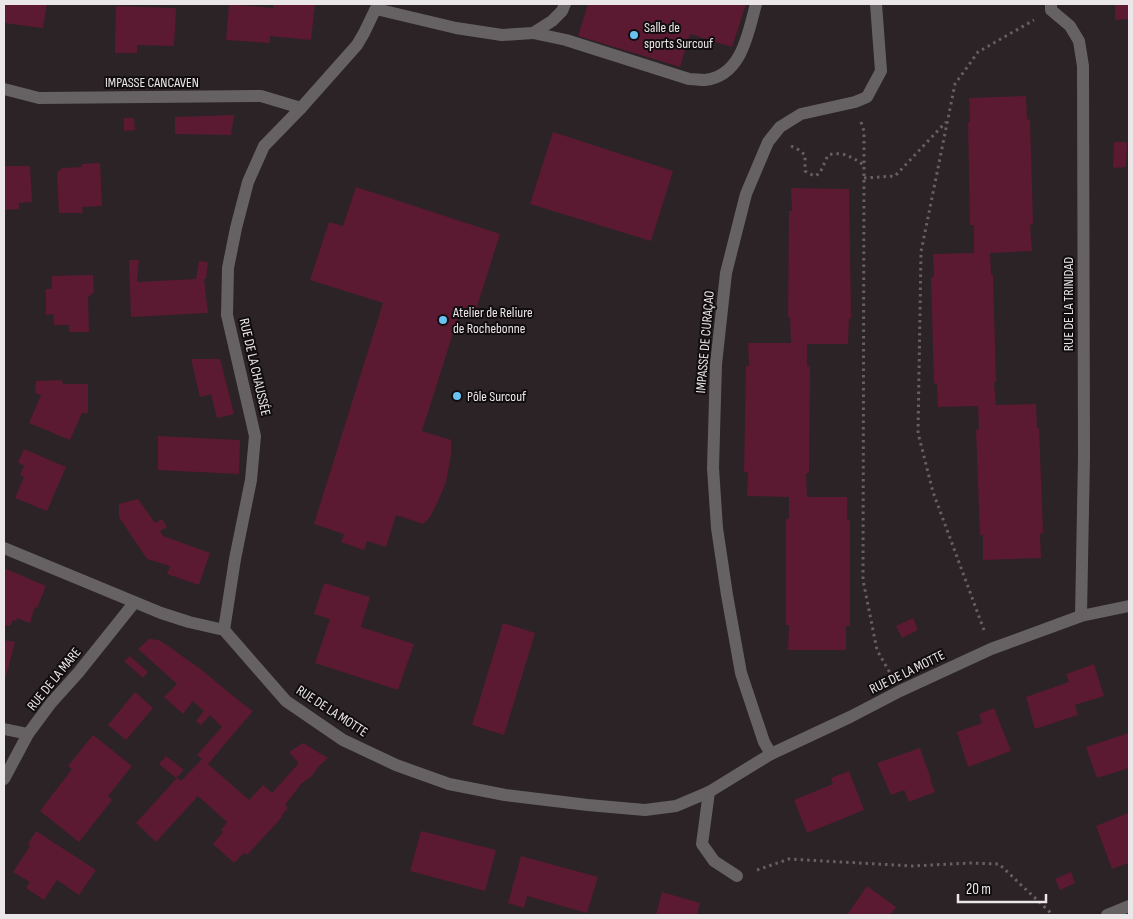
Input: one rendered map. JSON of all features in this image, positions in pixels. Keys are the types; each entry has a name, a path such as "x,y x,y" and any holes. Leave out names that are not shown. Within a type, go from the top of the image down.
{"street":[{"path":"533,33 552,21 562,11 565,4"},
{"path":"377,7 466,29 502,34 533,33 566,40 689,79 706,80 721,75 731,68 744,49 756,4"},
{"name":"IMPASSE DE CURAÇAO","path":"771,754 764,742 741,673 717,528 713,468 716,364 726,273 746,194 768,142 780,127 802,114 855,102 867,97 881,71 876,4"},
{"name":"RUE DE LA CHAUSSÉE","path":"224,630 235,559 251,480 255,436 227,315 228,268 236,228 248,182 264,146 357,45 377,7"},
{"name":"RUE DE LA TRINIDAD","path":"1051,7 1070,26 1079,42 1083,66 1084,457 1081,616"},
{"name":"IMPASSE CANCAVEN","path":"4,89 39,98 261,96 301,108"},
{"path":"4,548 134,603 180,619 224,630"},
{"name":"RUE DE LA MARE","path":"4,779 28,734 51,703 78,673 134,603"},
{"name":"RUE DE LA MOTTE","path":"224,630 286,701 343,740 396,765 449,784 505,795 645,810 676,806 709,792 771,754 991,649 1081,616 1129,606"},
{"path":"4,729 28,734"},
{"path":"709,792 702,844 714,862 737,876"},
{"path":"1107,915 1129,906"}],"path":[{"path":"991,649 932,492 918,433 921,252 955,84 978,52 1051,7"},
{"path":"855,102 864,131 863,580 877,650 900,691"},
{"path":"864,178 895,176 947,121"},
{"path":"765,150 787,145 799,150 805,155 805,171 815,176 820,173 828,155 836,153 845,155 864,166"},
{"path":"737,876 789,859 912,866 971,863 999,864 1053,915"}],"building":[{"path":"4,4 47,4 43,28 4,23"},
{"path":"229,4 273,8 274,4 315,4 311,40 270,36 270,43 226,40"},
{"name":"Salle de sports Surcouf","path":"588,4 746,4 732,47 690,34 680,67 578,36"},
{"path":"1115,4 1129,4 1129,19 1115,20"},
{"path":"116,6 176,8 174,46 137,45 137,53 115,53"},
{"path":"1026,96 1027,119 1030,120 1033,224 1030,225 1032,251 990,253 991,274 993,275 996,382 994,383 996,405 1036,404 1037,428 1039,428 1043,533 1040,534 1041,558 983,560 983,535 980,535 976,430 979,429 978,406 938,407 937,383 934,384 931,277 934,277 933,254 974,253 974,225 970,225 969,98"},
{"path":"234,115 231,135 175,134 175,117"},
{"path":"124,118 134,118 135,130 124,131"},
{"path":"553,132 673,171 651,241 530,204"},
{"path":"1114,142 1127,142 1126,167 1113,168"},
{"path":"100,163 102,206 82,207 83,213 59,213 57,173 62,168 82,167 82,164"},
{"path":"4,166 30,166 32,202 19,203 19,209 4,210"},
{"path":"356,187 500,234 474,316 460,311 422,431 451,440 451,453 446,482 438,501 430,517 423,524 396,515 386,547 367,541 364,550 341,542 344,534 314,524 383,303 310,280 329,222 343,226"},
{"path":"791,188 849,189 851,318 849,319 848,344 807,344 807,366 810,367 809,473 806,473 807,497 847,497 847,519 850,520 850,626 846,626 846,650 788,650 789,625 786,625 786,519 789,519 789,497 747,496 748,472 744,472 746,366 749,366 748,343 791,343 790,317 788,317 789,211 792,211"},
{"path":"129,260 139,260 137,282 196,279 199,261 208,262 206,279 204,279 208,313 131,317"},
{"path":"93,275 94,292 88,297 89,332 69,332 69,325 54,325 53,314 46,315 46,289 52,289 52,276"},
{"path":"191,359 220,359 234,414 217,418 211,394 200,397"},
{"path":"62,380 63,384 88,384 88,413 82,413 70,440 29,423 41,395 35,393 36,381"},
{"path":"158,436 240,440 239,474 158,470"},
{"path":"24,449 66,467 47,511 15,498 24,477 20,475 24,466 18,462"},
{"path":"138,499 155,523 162,519 167,527 160,531 163,536 210,553 199,585 167,574 170,566 147,559 119,517 119,504"},
{"path":"4,568 46,586 37,608 35,607 30,623 17,618 16,621 13,620 10,626 4,625"},
{"path":"324,583 370,597 361,627 414,644 398,690 315,663 330,619 314,614"},
{"path":"913,618 918,630 902,638 896,626"},
{"path":"503,623 535,633 504,735 472,725"},
{"path":"149,639 159,640 171,648 253,711 208,764 249,800 263,785 272,793 299,763 289,752 303,743 328,758 318,767 313,775 301,784 285,805 288,808 282,817 247,855 244,853 234,863 213,844 223,832 221,830 227,822 198,796 156,842 136,823 177,778 181,781 202,759 197,755 222,727 210,715 201,725 196,721 204,711 193,701 183,714 164,697 177,684 138,649"},
{"path":"4,640 15,642 4,684"},
{"path":"130,656 148,672 143,678 124,661"},
{"path":"1094,664 1104,696 1075,705 1078,715 1035,729 1026,697 1069,682 1066,674"},
{"path":"135,692 153,708 126,740 108,725"},
{"path":"994,708 1011,751 968,767 957,732 982,723 979,714"},
{"path":"1129,733 1129,768 1097,778 1086,747"},
{"path":"93,735 132,766 108,796 112,800 79,842 40,811 72,769 68,766"},
{"path":"920,748 935,792 909,802 904,790 891,795 877,763"},
{"path":"166,756 184,770 176,778 159,764"},
{"path":"849,771 864,810 807,833 794,800 833,784 831,778"},
{"path":"1128,813 1129,863 1112,869 1096,826"},
{"path":"36,831 96,870 79,895 57,880 44,900 26,888 30,882 13,872 30,846 28,844"},
{"path":"421,831 496,850 485,891 410,871"},
{"path":"521,856 598,877 587,913 527,896 524,908 508,903"},
{"path":"1071,872 1075,883 1060,890 1055,879"},
{"path":"867,886 896,907 890,915 847,915"},
{"path":"662,892 700,903 697,915 656,915"}],"place":[{"name":"Salle de sports Surcouf","path":"634,35"},
{"name":"Atelier de Reliure de Rochebonne","path":"443,320"},
{"name":"Pôle Surcouf","path":"457,396"}]}
